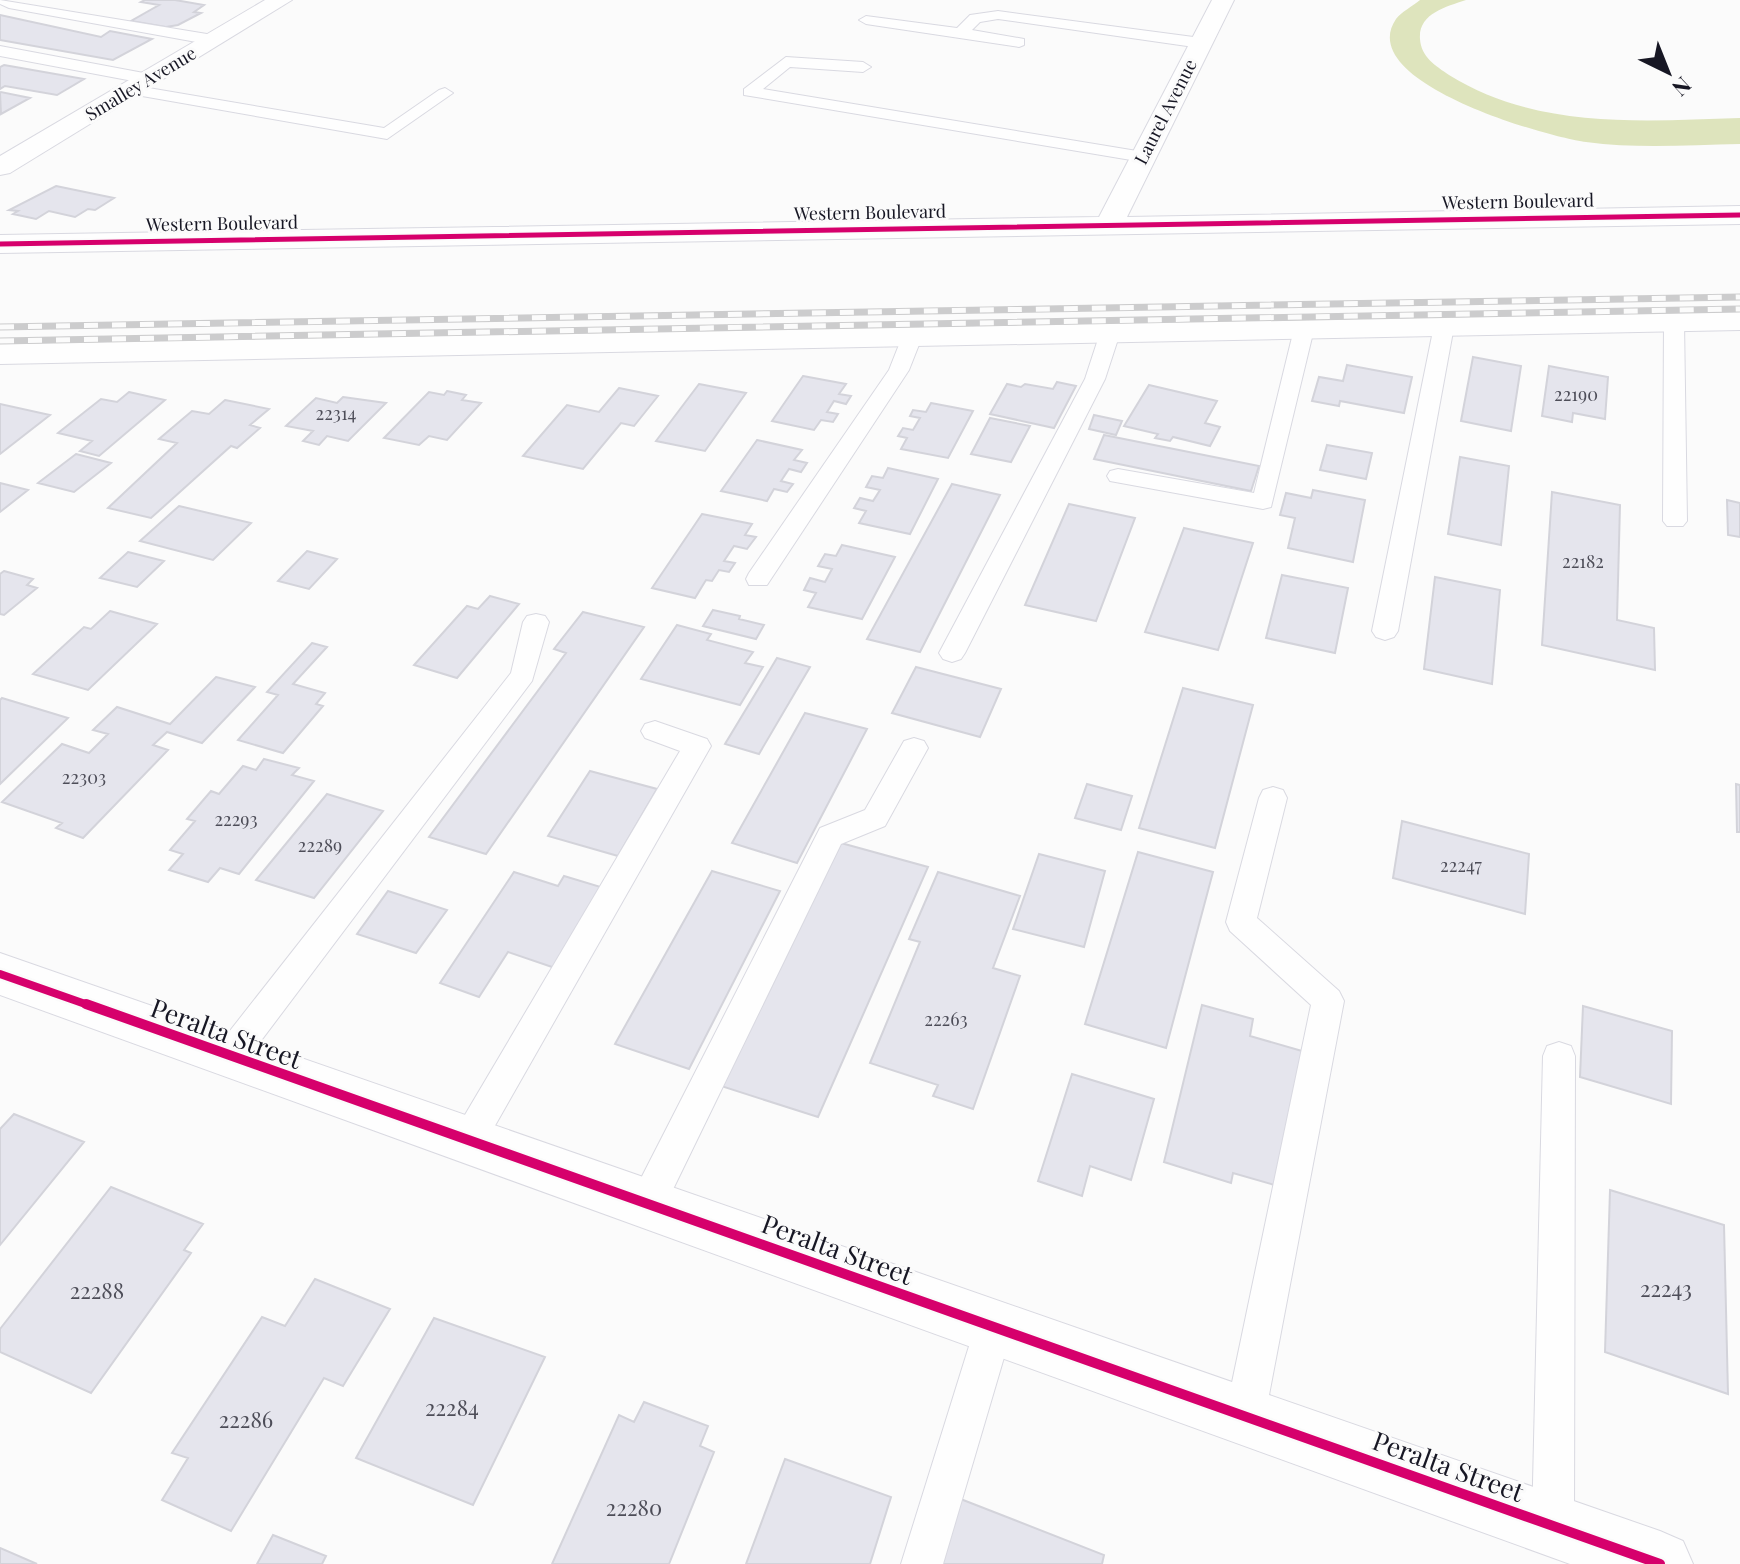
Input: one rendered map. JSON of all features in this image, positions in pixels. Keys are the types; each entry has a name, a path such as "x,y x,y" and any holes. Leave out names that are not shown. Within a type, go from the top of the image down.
{"street":[{"name":"Smalley Avenue","path":"0,167 281,0"},
{"name":"Laurel Avenue","path":"1109,225 1223,0"},
{"name":"Western Boulevard","path":"0,244 1740,215"},
{"path":"0,354 1740,321"},
{"name":"Peralta Street","path":"1,976 1660,1564"}],"lane":[{"path":"3,0 9,4 213,40"},
{"path":"961,33 975,18 998,15 1201,43"},
{"path":"866,20 1019,42"},
{"path":"0,51 140,84 387,134 445,93"},
{"path":"863,67 786,62 750,92 1143,157"},
{"path":"1674,322 1675,521"},
{"path":"1385,631 1444,326"},
{"path":"1118,476 1263,502 1304,329"},
{"path":"952,653 1095,379 1110,333"},
{"path":"758,579 899,370 912,337"},
{"path":"230,1056 523,675 536,622"},
{"path":"468,1141 697,746 655,731"},
{"path":"647,1204 830,836 875,818 914,748"},
{"path":"1245,1416 1328,1001 1241,922 1273,798"},
{"path":"1553,1526 1559,1056"},
{"path":"922,1564 994,1327"}],"green space":[{"path":"1420,0 1466,0 1434,13 1423,23 1421,45 1426,56 1439,68 1483,93 1554,114 1591,118 1740,118 1740,144 1644,146 1586,142 1534,130 1460,102 1427,84 1402,64 1390,42 1396,19"}],"building":[{"path":"175,0 204,5 194,12 201,13 178,25 166,27 131,21 159,5 141,2"},
{"path":"0,15 101,37 110,31 152,39 113,60 0,40"},
{"path":"4,65 84,79 57,95 5,86 0,89 0,67"},
{"path":"1,92 30,98 1,114"},
{"path":"56,186 114,198 95,210 88,209 75,217 49,211 36,219 13,214 18,211 9,210"},
{"path":"1473,357 1521,366 1511,431 1461,421"},
{"path":"1347,365 1412,377 1404,413 1340,401 1339,406 1312,401 1319,377 1343,381"},
{"path":"1549,366 1608,377 1605,419 1573,413 1572,422 1542,416"},
{"path":"803,376 846,384 839,394 851,396 846,404 834,401 827,412 838,414 833,422 821,420 814,430 772,421"},
{"path":"1057,382 1076,386 1054,428 990,414 1007,384 1053,389"},
{"path":"699,384 746,393 705,451 656,441"},
{"path":"1149,385 1217,401 1205,423 1220,427 1210,446 1173,437 1170,441 1155,438 1158,434 1124,426"},
{"path":"619,388 658,396 634,426 621,423 583,469 523,456 567,405 599,412"},
{"path":"447,391 466,395 462,400 481,403 447,440 429,436 419,445 384,438 429,392 444,395"},
{"path":"129,392 165,400 99,456 80,451 92,441 58,433 101,399 117,402"},
{"path":"343,397 386,403 348,441 327,436 319,445 303,441 313,431 286,426 316,398 337,403"},
{"path":"225,400 269,409 250,425 260,428 237,448 231,446 151,518 108,508 177,443 159,439 192,411 209,414"},
{"path":"931,403 973,411 948,458 901,449 907,438 898,436 903,428 913,430 920,418 910,416 913,410 926,412"},
{"path":"0,404 50,415 0,454"},
{"path":"1094,415 1122,421 1116,435 1089,429"},
{"path":"990,418 1030,426 1011,462 971,454"},
{"path":"1104,435 1259,466 1251,491 1094,459"},
{"path":"757,440 802,450 794,460 807,463 801,472 789,469 781,481 793,484 787,492 774,489 767,501 721,491"},
{"path":"1327,445 1372,453 1366,479 1320,470"},
{"path":"76,454 111,463 74,492 38,483"},
{"path":"1460,457 1509,466 1501,545 1448,534"},
{"path":"888,468 938,479 910,534 859,523 866,511 854,508 860,498 873,501 880,490 866,487 872,476 883,478"},
{"path":"0,483 28,490 0,512"},
{"path":"952,484 1000,495 920,652 867,639"},
{"path":"1313,490 1365,500 1353,562 1288,548 1295,518 1280,515 1286,493 1311,498"},
{"path":"1552,492 1620,505 1617,620 1654,628 1655,670 1542,645"},
{"path":"1727,500 1740,503 1740,537 1728,535"},
{"path":"1069,504 1135,518 1096,621 1025,605"},
{"path":"179,506 251,523 213,560 140,541"},
{"path":"702,514 752,524 745,535 756,537 747,549 734,546 724,561 735,563 729,572 719,570 712,581 706,580 695,598 652,588"},
{"path":"1184,528 1253,543 1218,650 1145,632"},
{"path":"842,545 895,557 862,619 808,607 816,593 804,590 810,578 825,582 832,569 818,566 825,554 836,556"},
{"path":"307,551 337,559 309,589 278,581"},
{"path":"128,552 164,561 137,587 100,578"},
{"path":"4,571 33,579 27,585 37,588 4,615 0,614 0,574"},
{"path":"1282,575 1348,588 1335,653 1266,638"},
{"path":"1435,577 1500,590 1492,684 1424,669"},
{"path":"490,596 519,604 457,678 414,665 467,606 478,609"},
{"path":"713,610 764,625 756,639 703,626"},
{"path":"110,611 157,624 88,690 33,674 84,627 91,629"},
{"path":"583,612 644,627 486,854 429,837 566,653 554,649"},
{"path":"677,625 711,634 707,640 753,652 745,663 763,667 740,705 641,679"},
{"path":"312,643 327,647 293,684 325,693 316,704 323,706 283,753 238,740 278,695 267,692"},
{"path":"777,658 810,667 759,754 725,744"},
{"path":"916,667 1001,689 980,737 892,713"},
{"path":"216,677 255,687 202,743 167,732 153,745 168,750 83,838 56,828 62,823 2,802 62,744 89,753 108,734 93,730 117,707 170,724"},
{"path":"1183,688 1253,705 1215,848 1139,828"},
{"path":"2,698 68,718 0,784 0,700"},
{"path":"805,713 867,729 797,863 732,843"},
{"path":"264,759 299,768 292,775 314,781 239,874 220,868 208,882 169,870 183,854 170,850 195,821 187,819 211,791 219,794 243,766 256,770"},
{"path":"590,771 657,789 618,856 548,836"},
{"path":"1087,784 1132,796 1121,830 1075,818"},
{"path":"1736,784 1740,785 1740,832 1737,832"},
{"path":"327,794 383,811 314,898 256,880"},
{"path":"1402,821 1529,854 1525,914 1393,878"},
{"path":"841,843 928,867 818,1117 721,1086"},
{"path":"1138,852 1213,872 1166,1048 1085,1024"},
{"path":"1039,854 1105,871 1084,947 1013,929"},
{"path":"712,871 780,891 689,1069 615,1044"},
{"path":"514,872 558,886 564,876 604,888 555,968 508,952 479,997 440,983"},
{"path":"938,872 1020,896 993,968 1020,976 973,1109 933,1096 938,1085 870,1063 920,942 909,939"},
{"path":"388,891 447,910 416,953 357,934"},
{"path":"1202,1005 1253,1019 1250,1036 1302,1051 1278,1186 1233,1173 1231,1183 1164,1162"},
{"path":"1583,1006 1672,1031 1671,1104 1580,1077"},
{"path":"1072,1074 1154,1099 1131,1180 1090,1166 1082,1196 1038,1181"},
{"path":"14,1114 84,1142 0,1245 0,1129"},
{"path":"111,1187 203,1224 184,1250 191,1253 91,1393 0,1352 0,1329"},
{"path":"1610,1190 1724,1225 1728,1394 1605,1352"},
{"path":"315,1279 390,1309 343,1386 324,1378 231,1531 162,1500 188,1458 172,1453 262,1317 285,1326"},
{"path":"434,1318 545,1357 473,1505 356,1458"},
{"path":"644,1402 708,1426 700,1446 714,1452 669,1564 552,1564 619,1415 634,1422"},
{"path":"785,1459 891,1497 870,1564 746,1564"},
{"path":"958,1498 1104,1555 1102,1564 938,1564"},
{"path":"273,1535 326,1556 322,1564 257,1564"},
{"path":"0,1548 37,1564 0,1564"}],"railway":[{"path":"0,327 1740,297"},
{"path":"0,341 1740,309"}],"cycle path":[{"path":"0,244 1740,215"},
{"path":"0,974 1660,1564"}]}
